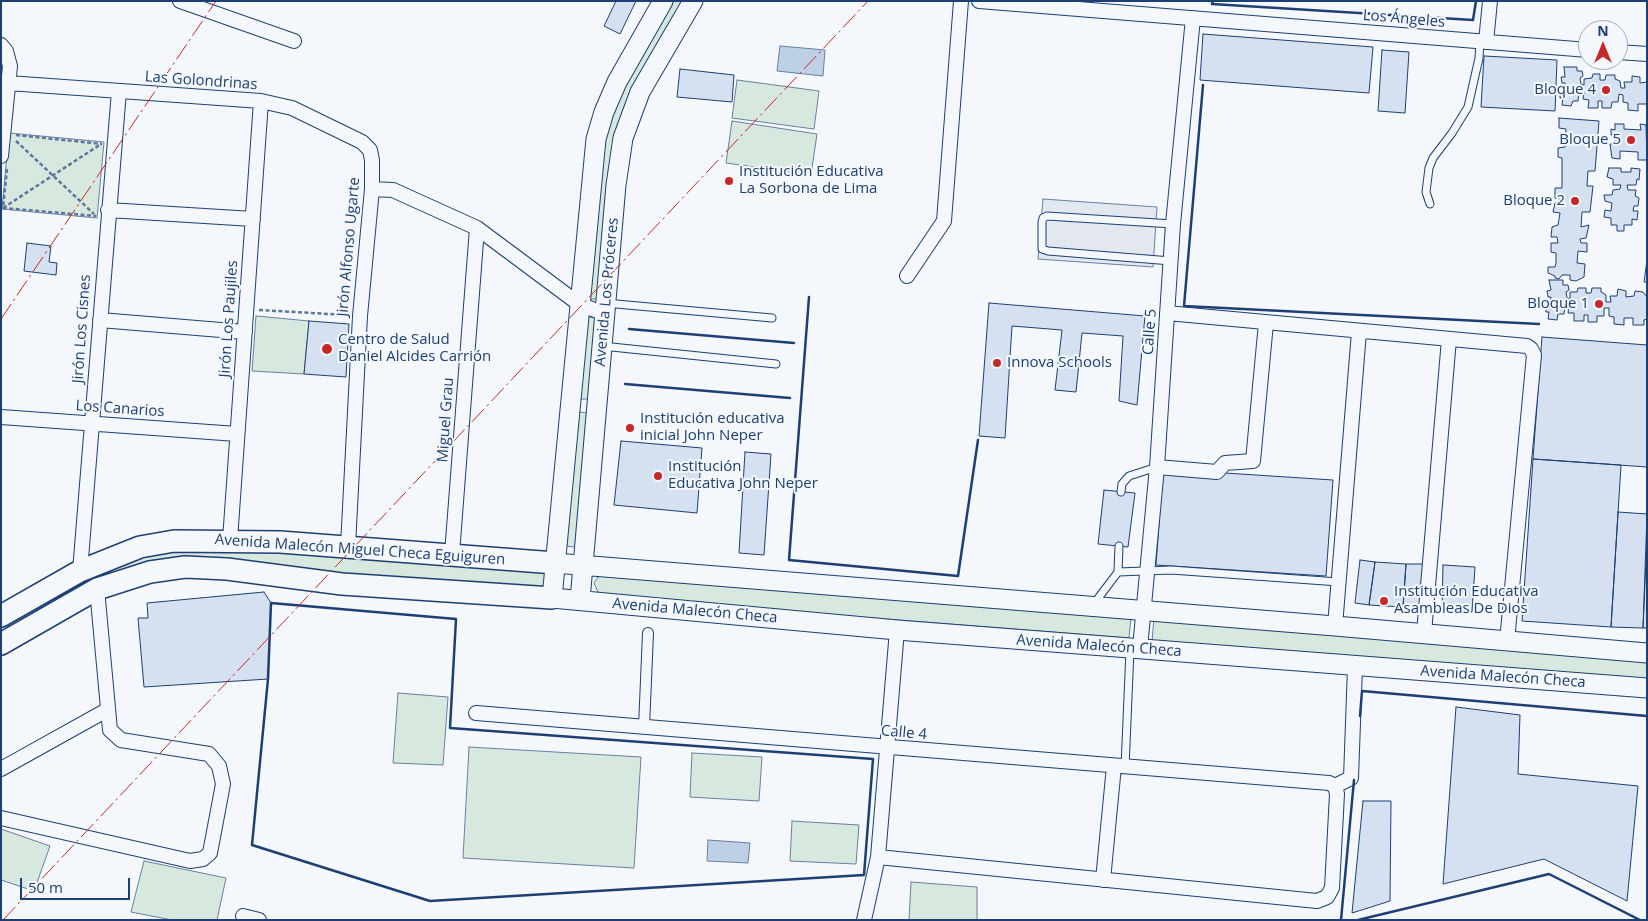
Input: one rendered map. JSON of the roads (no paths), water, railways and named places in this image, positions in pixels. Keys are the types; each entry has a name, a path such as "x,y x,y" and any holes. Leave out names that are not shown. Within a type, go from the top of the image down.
{"main road":[{"name":"Avenida Los Próceres","path":"552,598 596,139 604,112 617,82 663,1"},
{"name":"Avenida Los Próceres","path":"580,600 605,309 623,138 640,92 693,1"},
{"path":"570,404 596,407"},
{"name":"Avenida Malecón Miguel Checa Eguiguren","path":"1,616 80,571 140,547 174,541 230,540 348,546 555,563"},
{"path":"555,563 1647,653"},
{"name":"Avenida Malecón Miguel Checa Eguiguren","path":"1,644 97,589 150,572 185,567 227,569 342,584 552,598"},
{"name":"Avenida Malecón Checa","path":"552,598 897,630 1355,667 1647,688"}],"street":[{"path":"180,1 208,5 294,41"},
{"path":"907,276 944,221 960,1"},
{"name":"Los Ángeles","path":"979,1 1147,8 1193,18 1578,49"},
{"path":"1483,41 1490,1"},
{"name":"Calle 5","path":"1135,648 1143,610 1156,468 1173,224 1193,18"},
{"path":"1,45 9,58 4,159"},
{"path":"1628,53 1647,54"},
{"name":"Las Golondrinas","path":"8,83 261,101 292,108 362,142 370,150 372,160"},
{"name":"Jirón Los Cisnes","path":"80,571 100,320 100,211 119,91"},
{"name":"Jirón Los Paujiles","path":"230,540 261,101"},
{"name":"Jirón Alfonso Ugarte","path":"348,546 360,316 372,188 372,160"},
{"path":"372,188 394,190 477,228 579,304 605,309"},
{"path":"100,211 253,219"},
{"name":"Miguel Grau","path":"452,554 477,228"},
{"path":"1167,314 1527,346 1534,354 1507,641"},
{"path":"100,320 244,332"},
{"path":"1156,468 1217,472 1225,463 1254,461 1266,323"},
{"path":"1335,626 1359,332"},
{"path":"1424,634 1449,339"},
{"name":"Los Canarios","path":"1,417 237,434"},
{"path":"1,818 190,861 203,859 210,853 223,784 220,766 209,754 121,740 110,730 97,589"},
{"path":"864,920 878,857 897,630"},
{"path":"644,727 648,633"},
{"path":"878,857 1317,901 1327,897 1332,888 1337,794 1332,784 1351,778 1355,667"},
{"path":"1,769 107,710"},
{"name":"Calle 4","path":"476,713 1332,784"},
{"path":"1103,880 1119,767"},
{"path":"243,916 259,920"}],"lane":[{"path":"1430,204 1426,192 1429,168 1468,107 1483,41"},
{"path":"1171,261 1048,251 1042,249 1042,222 1043,218 1047,216 1173,224"},
{"path":"605,309 772,318"},
{"path":"602,346 776,364"},
{"path":"1121,492 1122,484 1129,476 1156,468"},
{"path":"1093,606 1118,572 1119,546"},
{"path":"1118,572 1171,570 1339,582"},
{"path":"1119,767 1135,648"}],"water":[{"path":"780,46 825,50 823,76 777,71"},
{"path":"708,840 750,843 748,863 707,861"}],"place":[{"name":"Bloque 4","path":"1606,90"},
{"name":"Bloque 5","path":"1631,140"},
{"name":"Institución Educativa La Sorbona de Lima","path":"729,181"},
{"name":"Bloque 2","path":"1575,201"},
{"name":"Bloque 1","path":"1599,304"},
{"name":"Centro de Salud Daniel Alcides Carrión","path":"327,349"},
{"name":"Innova Schools","path":"997,363"},
{"name":"Institución educativa inicial John Neper","path":"630,428"},
{"name":"Institución Educativa John Neper","path":"658,476"},
{"name":"Institución Educativa Asambleas De Dios","path":"1384,601"}]}
